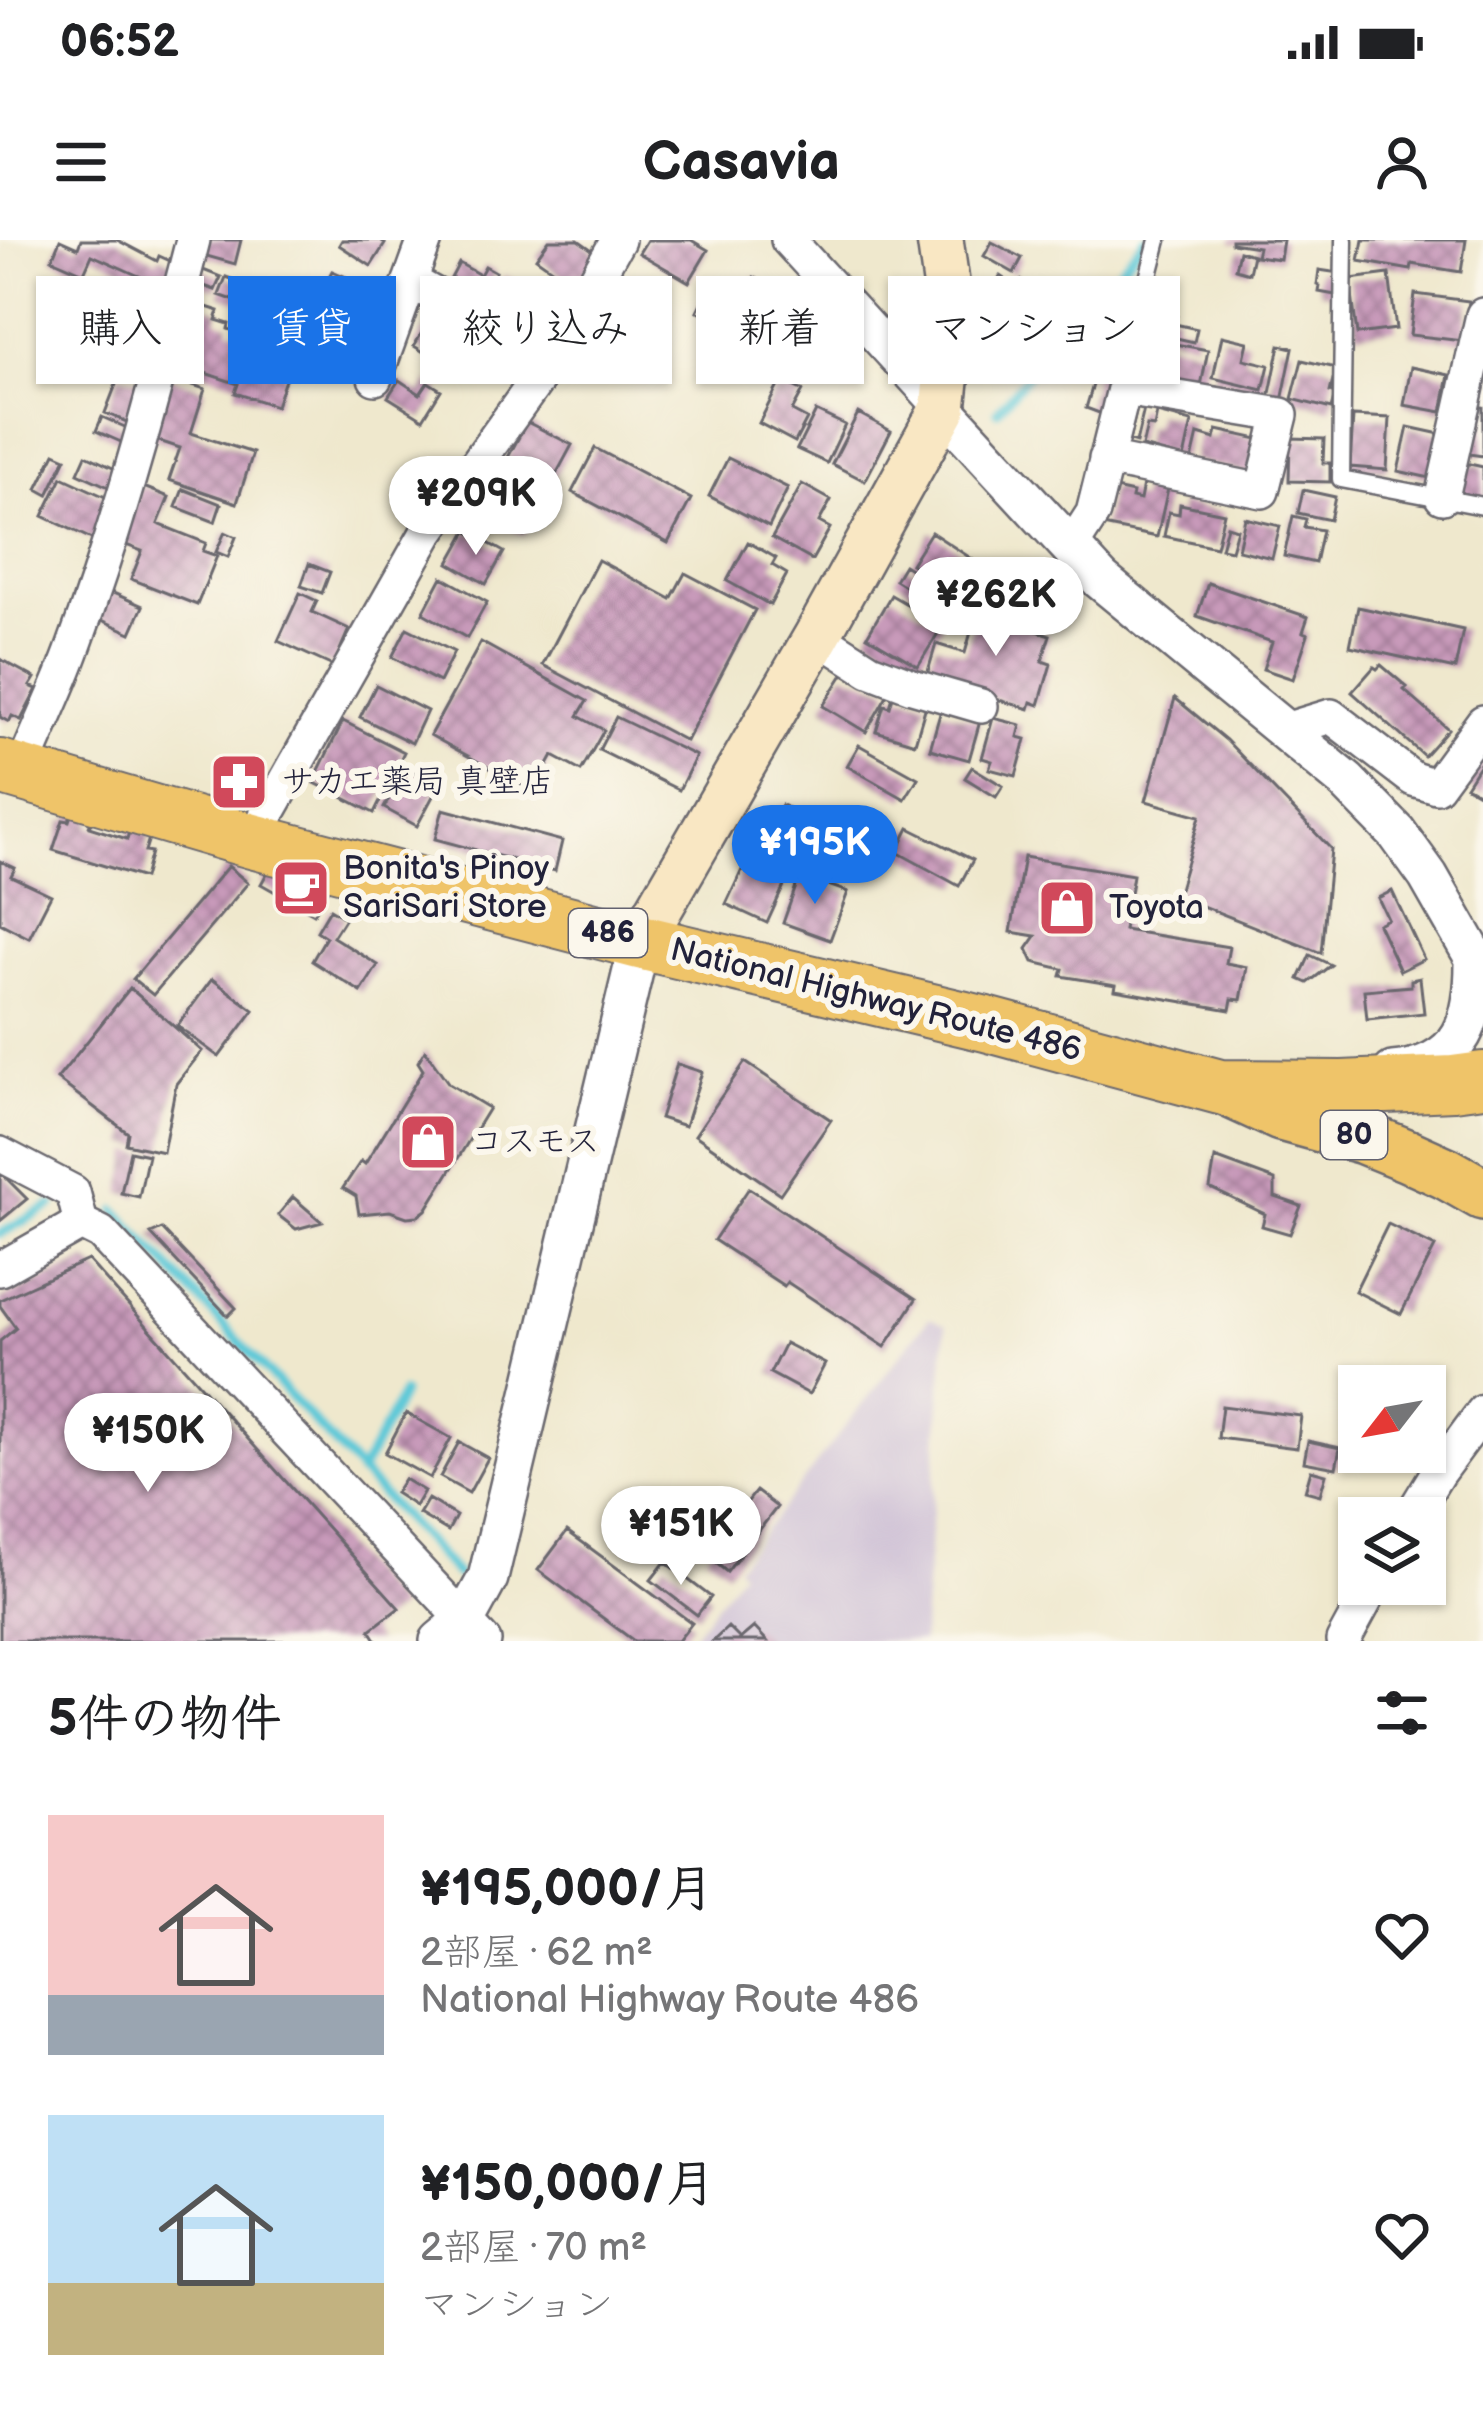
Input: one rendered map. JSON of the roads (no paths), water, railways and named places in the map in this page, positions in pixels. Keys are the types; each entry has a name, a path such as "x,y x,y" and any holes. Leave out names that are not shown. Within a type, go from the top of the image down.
{"highway":[{"name":"National Highway Route 486","path":"10,770 251,841 640,942 986,1024 1220,1088 1342,1088 1483,1079"}],"main road":[{"path":"640,942 943,410 952,324 940,240"},
{"name":"80","path":"1220,1088 1281,1115 1364,1138 1483,1194"}],"street":[{"path":"10,770 73,651 149,412 193,240"},
{"path":"396,320 425,240"},
{"path":"598,276 618,240"},
{"path":"788,240 1118,595 1346,781 1385,820 1480,948 1468,1020 1446,1054 1416,1070 1370,1076 1342,1088"},
{"path":"410,281 420,287"},
{"path":"1442,497 1483,315"},
{"path":"251,841 427,533 533,384"},
{"path":"1071,548 1093,513 1125,384"},
{"path":"1106,459 1262,490 1281,416 1124,388"},
{"path":"817,636 871,670 981,706"},
{"path":"1285,730 1331,716 1413,778 1436,786 1483,722"},
{"path":"81,1223 101,1233 463,1634 488,1578 640,942"},
{"path":"0,1154 74,1192 81,1223"},
{"path":"0,1269 81,1223"},
{"path":"1423,1497 1483,1412"},
{"path":"1343,1641 1363,1605"}],"lane":[{"path":"1148,276 1157,240"},
{"path":"1344,240 1341,479 1483,506"}],"waterway":[{"path":"997,411 1145,240"},
{"path":"0,1234 52,1205"},
{"path":"116,1210 457,1575"},
{"path":"360,1473 403,1393"}],"place":[{"name":"サカエ薬局 真壁店","path":"239,782"},
{"name":"Bonita's Pinoy SariSari Store","path":"301,888"},
{"name":"Toyota","path":"1067,908"},
{"name":"コスモス","path":"428,1142"}]}
